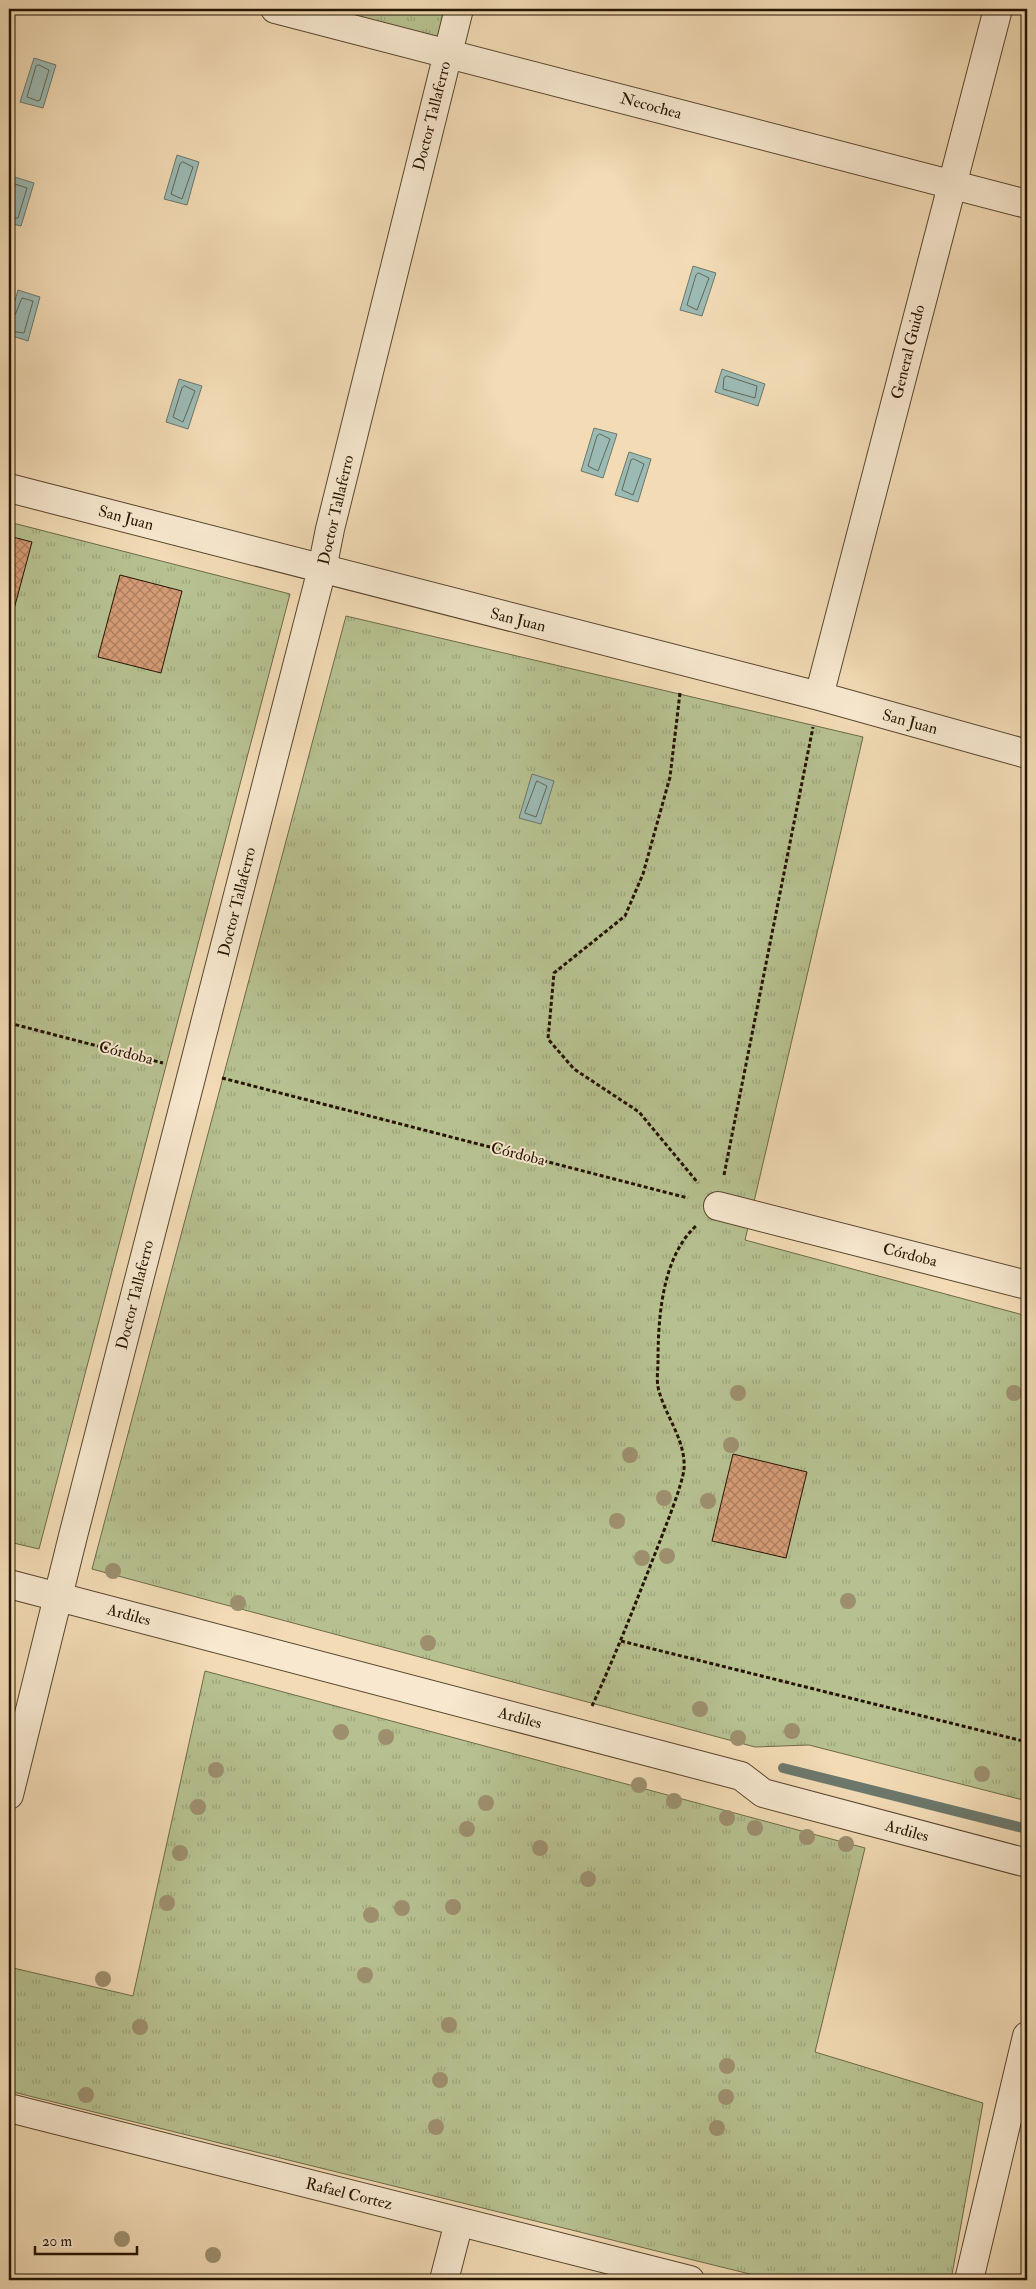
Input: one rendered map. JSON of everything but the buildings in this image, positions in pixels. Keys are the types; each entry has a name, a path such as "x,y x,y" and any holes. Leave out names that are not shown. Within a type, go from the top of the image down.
{"street":[{"name":"Necochea","path":"275,9 1027,204"},
{"name":"Doctor Tallaferro","path":"9,1795 58,1597 322,569 332,520 459,9"},
{"name":"General Guido","path":"819,696 998,9"},
{"name":"San Juan","path":"9,488 819,696 1027,754"},
{"name":"Córdoba","path":"718,1206 1027,1285"},
{"name":"Ardiles","path":"9,1584 740,1776 763,1793 1027,1863"},
{"path":"969,2280 1027,2036"},
{"name":"Rafael Cortez","path":"9,2108 690,2280"},
{"path":"444,2280 459,2222"}],"path":[{"path":"683,662 670,777 643,874 625,916 554,973 548,1039 574,1069 639,1112 718,1206"},
{"name":"Córdoba","path":"9,1023 718,1206"},
{"path":"621,1641 1027,1742"}],"green space":[{"path":"275,9 459,9 448,53"},
{"path":"9,522 290,594 39,1549 9,1542"},
{"path":"346,616 863,737 745,1240 1027,1316 1027,1801 809,1745 755,1747 92,1569"},
{"path":"205,1671 865,1848 815,2052 983,2103 951,2280 774,2280 9,2091 9,1967 133,1996"}],"water":[{"path":"34,58 56,65 43,108 20,102"},
{"path":"177,155 199,162 187,205 164,199"},
{"path":"11,176 34,183 21,226 9,223 9,185"},
{"path":"693,266 716,273 702,316 680,310"},
{"path":"18,290 40,297 28,341 9,335 9,321"},
{"path":"722,369 765,384 758,406 715,392"},
{"path":"179,379 202,386 188,429 166,422"},
{"path":"594,428 617,434 603,478 581,471"},
{"path":"629,452 651,459 638,502 615,495"},
{"path":"532,774 554,781 541,824 519,818"}],"waterway":[{"path":"783,1768 1027,1829"}]}
